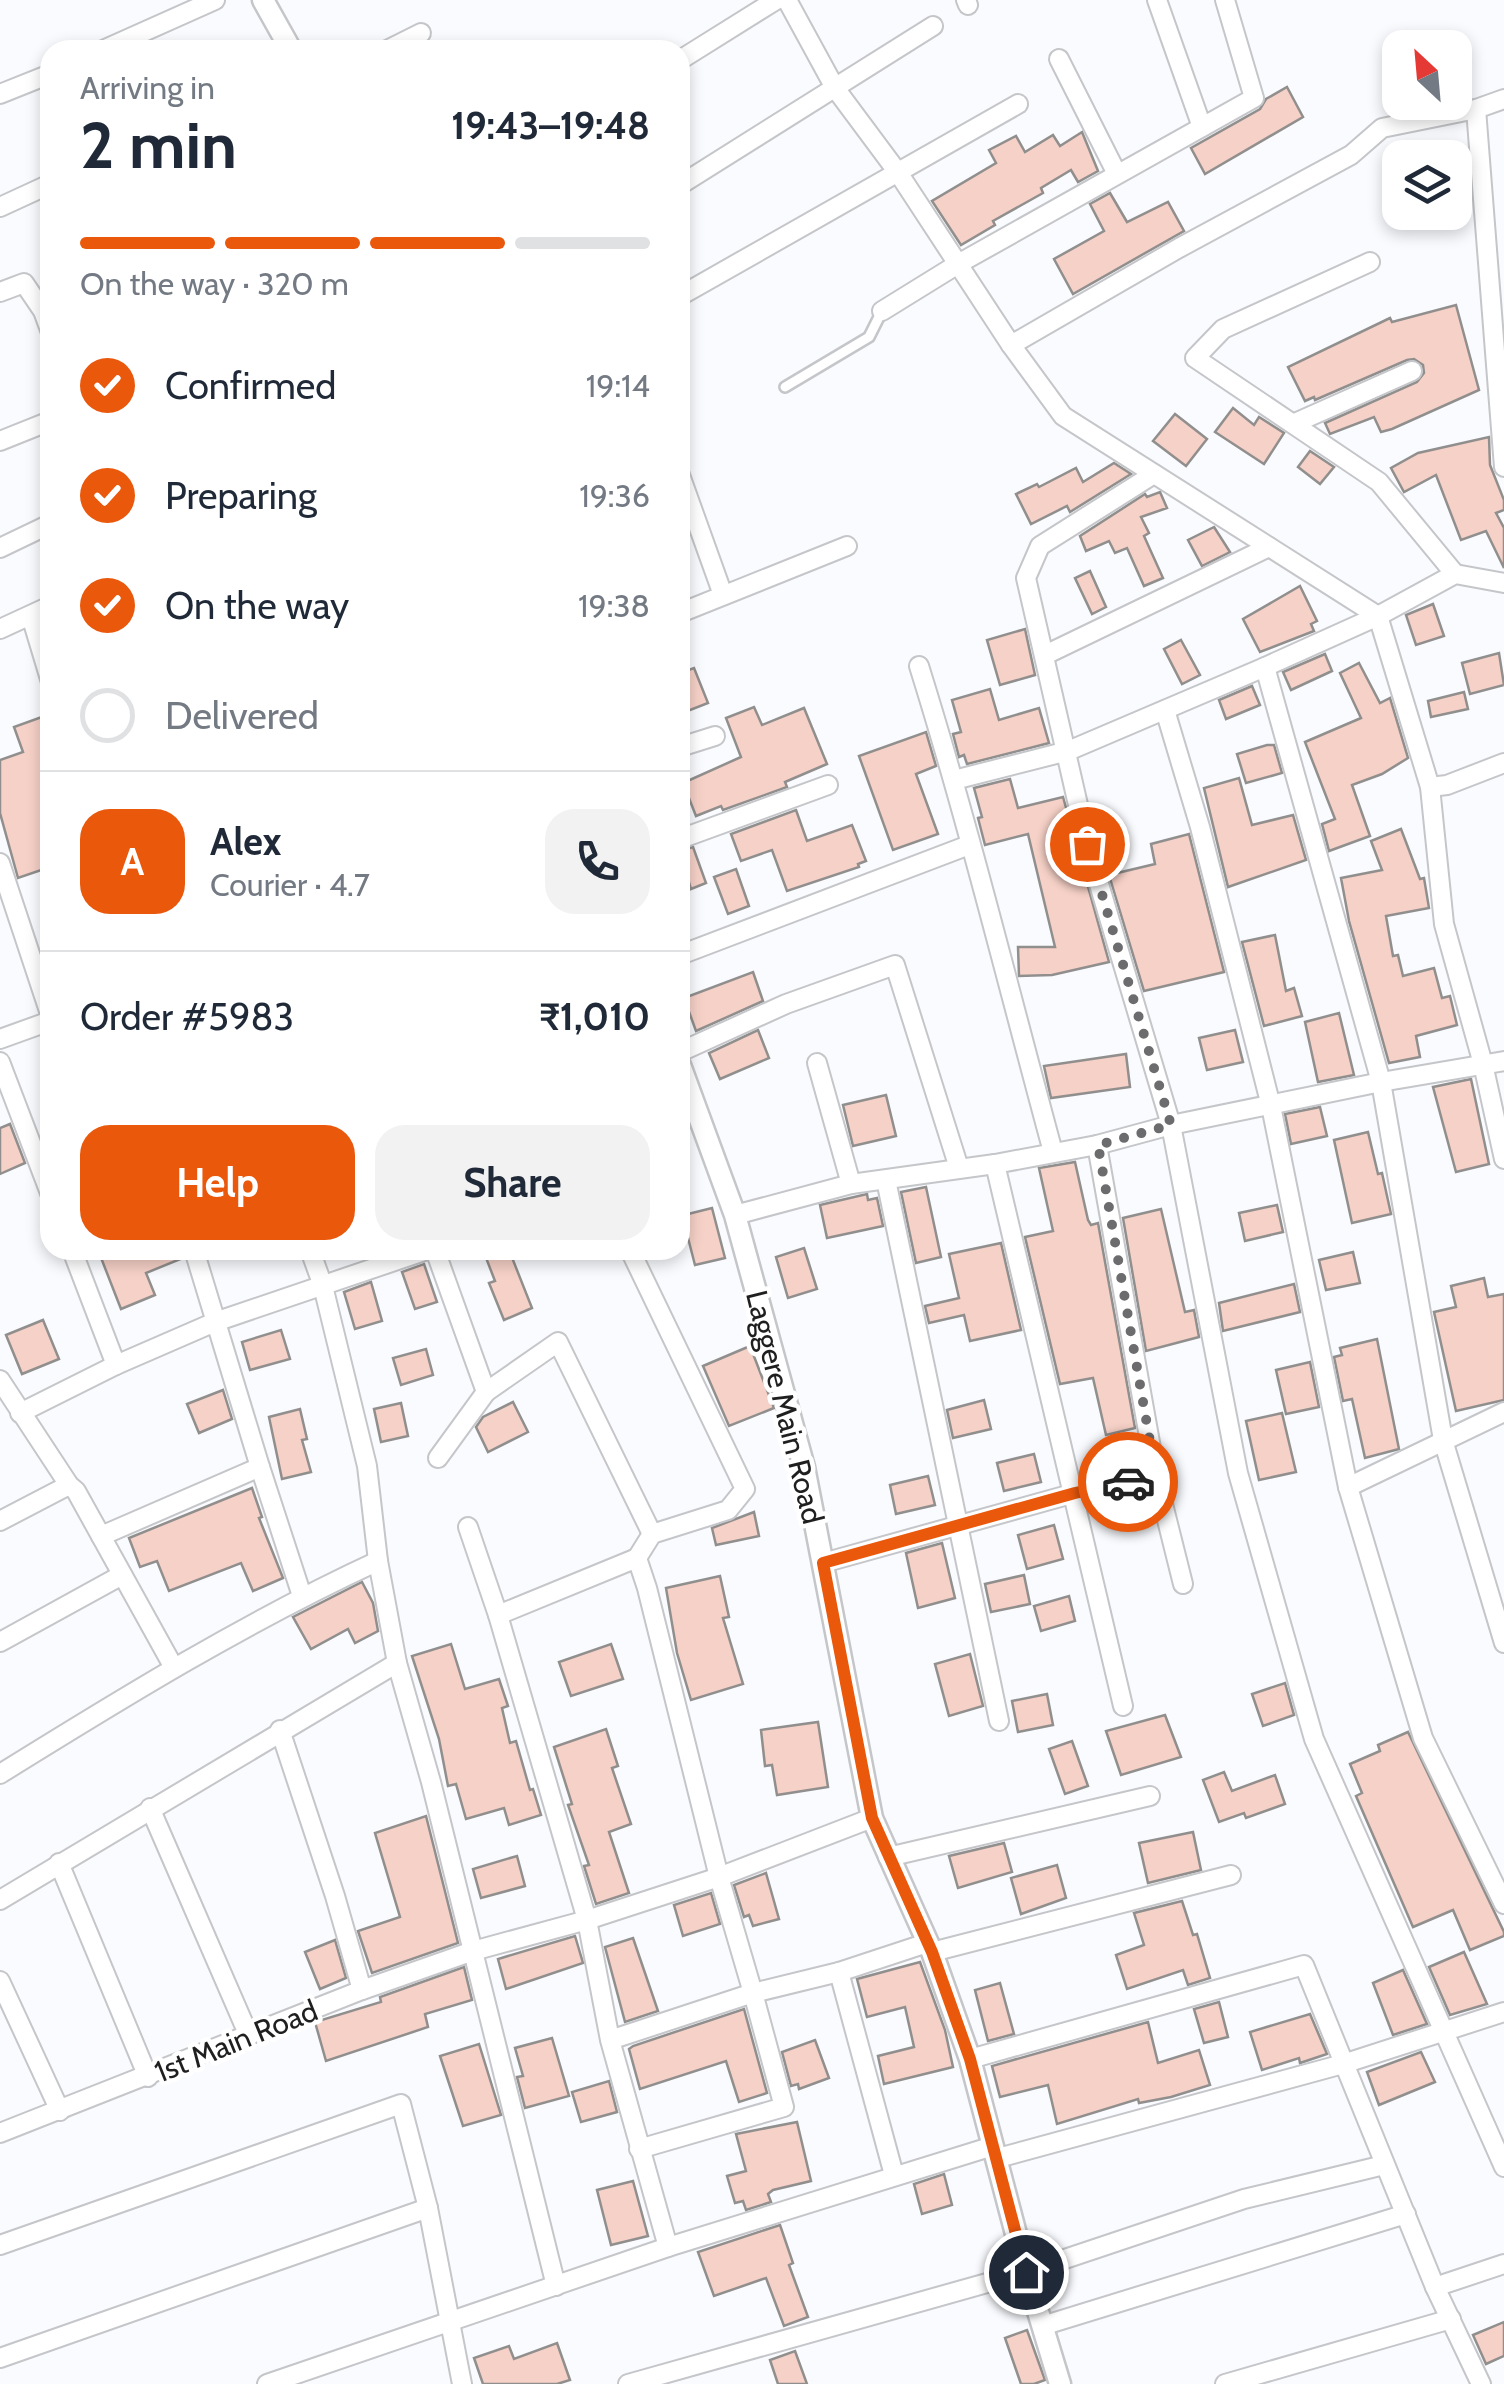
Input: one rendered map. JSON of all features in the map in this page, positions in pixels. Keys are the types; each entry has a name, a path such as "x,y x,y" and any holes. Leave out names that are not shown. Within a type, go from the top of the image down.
{"street":[{"path":"125,40 215,0"},
{"path":"263,0 285,40"},
{"path":"690,54 776,0"},
{"path":"787,0 834,88 898,174 1063,416 1378,616 1430,786 1444,924 1483,1064 1504,1159"},
{"path":"1157,0 1202,127"},
{"path":"882,311 958,264 1254,98 1224,0"},
{"path":"690,179 933,26"},
{"path":"408,40 422,33"},
{"path":"1059,59 1117,174"},
{"path":"0,94 40,78"},
{"path":"1012,345 1351,155 1382,128 1476,109 1504,99"},
{"path":"690,290 1018,104"},
{"path":"1476,109 1504,467"},
{"path":"0,207 40,189"},
{"path":"1370,262 1223,329 1195,358 1379,482 1456,574"},
{"path":"0,292 24,282 40,301"},
{"path":"1295,422 1412,370"},
{"path":"0,441 40,425"},
{"path":"1154,474 1040,546 1026,578 1087,844 1171,1125 1238,1473 1304,1704 1330,1780 1504,2167"},
{"path":"690,503 723,595"},
{"path":"0,548 40,529"},
{"path":"690,609 847,546"},
{"path":"1044,654 1268,546"},
{"path":"954,780 1068,751 1378,616 1456,574 1504,583"},
{"path":"0,629 40,611"},
{"path":"31,616 40,646"},
{"path":"919,666 954,780 1054,1152"},
{"path":"1265,667 1381,1082 1443,1440 1504,1643"},
{"path":"1164,710 1200,828 1271,1106 1348,1487 1423,1738 1504,1904"},
{"path":"690,744 716,736"},
{"path":"1430,786 1447,785 1504,763"},
{"path":"690,835 828,785"},
{"path":"690,951 969,846"},
{"path":"0,863 40,987"},
{"path":"690,1047 786,1004 895,966 959,1168"},
{"path":"0,1039 40,1022"},
{"path":"735,1215 851,1184 1098,1145 1171,1125 1504,1061"},
{"path":"0,1062 40,1166"},
{"path":"817,1063 851,1184"},
{"name":"Laggere Main Road","path":"690,1092 735,1215 804,1467 872,1818 929,1947 970,2059 1060,2384"},
{"path":"1098,1145 1156,1476 1183,1584"},
{"path":"995,1164 1123,1706"},
{"path":"886,1180 999,1721"},
{"path":"76,1260 116,1364"},
{"path":"197,1260 302,1596"},
{"path":"314,1260 367,1466 378,1561 397,1663 432,1782 556,2286"},
{"path":"20,1413 116,1364 215,1322 401,1260"},
{"path":"435,1260 486,1392"},
{"path":"498,1616 637,1558 652,1534 728,1510 745,1489 635,1260"},
{"path":"438,1458 486,1392 558,1342 652,1534"},
{"path":"0,1380 76,1492 173,1666"},
{"path":"1348,1487 1504,1412"},
{"path":"101,1536 260,1467"},
{"path":"823,1563 1075,1493 1156,1476"},
{"path":"0,1521 68,1485"},
{"path":"468,1526 587,1920 610,2040 668,2247"},
{"path":"637,1558 648,1588 719,1877 784,2106 639,2150"},
{"path":"0,1774 173,1666 302,1596 378,1561"},
{"path":"0,1642 122,1575"},
{"path":"0,1900 397,1663"},
{"path":"280,1730 362,1990"},
{"path":"888,1857 1150,1796"},
{"path":"150,1808 248,2036"},
{"name":"1st Main Road","path":"0,2134 362,1990 473,1951 587,1920 719,1877 872,1818"},
{"path":"59,1864 148,2077"},
{"path":"610,2040 753,1992 1231,1875"},
{"path":"970,2059 1304,1966 1435,2287 1481,2384"},
{"path":"839,1972 894,2175"},
{"path":"0,1981 60,2111"},
{"path":"267,2384 668,2247 894,2175 1343,2064 1504,2012"},
{"path":"0,2245 401,2104 428,2208 462,2384"},
{"path":"628,2384 1026,2272 1244,2199 1384,2166"},
{"path":"0,2358 428,2208"},
{"path":"1042,2326 1406,2214"},
{"path":"1435,2287 1504,2264"},
{"path":"1225,2384 1451,2320"}],"lane":[{"path":"785,387 869,337 882,311"}],"building":[{"path":"1287,87 1303,117 1205,174 1191,148 1260,109 1266,99"},
{"path":"1082,132 1098,171 1078,182 1071,170 1041,188 1043,193 993,221 995,225 961,245 932,201 996,163 989,150 1016,136 1025,152 1053,135 1060,146"},
{"path":"1110,193 1127,222 1168,202 1184,231 1073,294 1054,259 1104,231 1090,204"},
{"path":"1456,305 1479,390 1392,429 1381,432 1374,417 1330,434 1325,423 1417,382 1424,373 1423,365 1414,359 1407,360 1305,401 1288,367 1390,318 1392,322"},
{"path":"1233,408 1254,425 1259,417 1284,433 1264,464 1215,432"},
{"path":"1175,414 1207,439 1186,466 1153,441"},
{"path":"1489,437 1490,465 1504,500 1504,510 1496,513 1504,528 1504,568 1486,531 1461,540 1436,475 1404,492 1391,468 1418,453"},
{"path":"1310,451 1334,467 1320,484 1298,467"},
{"path":"1114,463 1131,474 1070,512 1067,506 1031,524 1016,494 1076,468 1083,482"},
{"path":"1160,492 1167,508 1141,517 1149,533 1144,536 1163,578 1144,586 1127,548 1115,553 1109,541 1086,551 1080,536 1145,494 1147,497"},
{"path":"1214,527 1230,552 1202,566 1188,540"},
{"path":"1090,571 1106,607 1092,614 1075,578"},
{"path":"1300,586 1317,621 1311,624 1314,631 1260,652 1243,619"},
{"path":"1433,604 1444,636 1416,645 1406,615"},
{"path":"1025,629 1035,675 1000,685 987,640"},
{"path":"1181,640 1200,675 1182,684 1164,649"},
{"path":"1499,653 1504,685 1470,694 1462,663"},
{"path":"1325,654 1332,671 1291,690 1283,672"},
{"path":"1359,663 1380,703 1390,698 1408,758 1382,774 1352,785 1370,836 1329,851 1322,824 1335,819 1305,742 1361,718 1340,673"},
{"path":"694,668 708,703 690,710 690,669"},
{"path":"1252,686 1260,705 1226,719 1219,700"},
{"path":"990,689 999,720 1039,708 1049,743 967,764 964,755 959,757 953,734 961,732 952,700"},
{"path":"1464,692 1468,709 1431,717 1428,701"},
{"path":"754,707 762,725 804,708 827,764 785,782 787,787 696,816 690,801 690,780 741,757 726,718"},
{"path":"40,718 40,870 18,878 0,813 0,760 23,752 14,727"},
{"path":"926,732 936,766 916,774 938,834 893,850 859,756"},
{"path":"1274,745 1282,773 1246,783 1237,754"},
{"path":"1239,778 1252,825 1293,815 1306,860 1228,887 1204,788"},
{"path":"1010,779 1018,808 1063,797 1109,962 1052,975 1019,976 1018,947 1055,947 1028,834 985,845 974,788"},
{"path":"796,810 807,841 852,825 866,861 859,867 787,891 772,850 741,861 731,834"},
{"path":"1401,829 1420,879 1424,878 1429,908 1386,916 1393,956 1398,955 1403,976 1434,968 1442,998 1450,996 1457,1025 1416,1036 1420,1057 1389,1063 1349,921 1341,878 1382,870 1371,841"},
{"path":"1189,834 1224,972 1144,991 1109,875 1155,864 1151,844"},
{"path":"693,847 706,883 691,889 690,886"},
{"path":"736,869 749,906 728,914 714,877"},
{"path":"1275,935 1286,991 1294,988 1302,1016 1264,1026 1242,942"},
{"path":"753,972 763,1001 696,1031 690,1014 690,996"},
{"path":"1339,1013 1354,1075 1318,1082 1305,1022"},
{"path":"758,1030 769,1058 720,1079 709,1053"},
{"path":"1235,1030 1243,1062 1207,1070 1199,1038"},
{"path":"1126,1054 1130,1087 1051,1098 1044,1066"},
{"path":"1471,1079 1489,1164 1456,1172 1433,1087"},
{"path":"886,1095 896,1136 853,1146 843,1105"},
{"path":"1320,1107 1327,1136 1291,1144 1285,1114"},
{"path":"10,1124 25,1163 0,1174 0,1128"},
{"path":"1368,1132 1391,1214 1352,1223 1334,1140"},
{"path":"1075,1162 1088,1220 1091,1225 1098,1223 1135,1428 1106,1435 1093,1378 1060,1384 1025,1237 1053,1231 1039,1168"},
{"path":"926,1187 941,1257 916,1263 901,1192"},
{"path":"867,1194 868,1200 877,1198 883,1226 827,1238 820,1205"},
{"path":"1277,1205 1283,1232 1245,1241 1239,1213"},
{"path":"712,1208 725,1258 695,1265 690,1246 690,1214"},
{"path":"1161,1209 1185,1312 1194,1310 1199,1337 1146,1351 1123,1218"},
{"path":"1001,1243 1021,1330 970,1341 964,1315 929,1323 925,1306 959,1298 949,1254"},
{"path":"804,1248 817,1289 788,1298 776,1257"},
{"path":"1353,1252 1360,1283 1326,1290 1319,1260"},
{"path":"102,1260 178,1260 146,1273 155,1295 121,1309"},
{"path":"487,1260 513,1260 532,1308 504,1320 489,1283 495,1281"},
{"path":"424,1264 437,1302 415,1309 402,1272"},
{"path":"1484,1278 1488,1297 1504,1294 1504,1400 1456,1411 1434,1312 1456,1307 1451,1286"},
{"path":"371,1282 382,1321 355,1329 344,1292"},
{"path":"1294,1284 1300,1312 1223,1331 1219,1303"},
{"path":"43,1320 59,1359 22,1374 6,1335"},
{"path":"281,1330 290,1359 250,1370 242,1342"},
{"path":"1377,1339 1399,1449 1365,1458 1352,1399 1343,1401 1334,1357 1342,1355 1340,1348"},
{"path":"750,1346 774,1408 729,1426 703,1366"},
{"path":"426,1349 433,1375 401,1385 393,1358"},
{"path":"1310,1362 1319,1407 1286,1414 1276,1370"},
{"path":"223,1390 232,1419 199,1433 187,1404"},
{"path":"984,1400 991,1429 953,1438 947,1410"},
{"path":"513,1402 528,1432 488,1452 476,1427 483,1417"},
{"path":"401,1403 408,1436 381,1442 374,1409"},
{"path":"300,1409 307,1439 302,1440 311,1472 282,1479 269,1417"},
{"path":"1282,1413 1296,1472 1259,1480 1246,1421"},
{"path":"1034,1454 1041,1482 1004,1491 997,1463"},
{"path":"928,1476 935,1505 896,1514 890,1485"},
{"path":"252,1488 262,1517 259,1518 283,1578 253,1591 241,1563 169,1591 157,1561 140,1567 129,1538"},
{"path":"754,1512 759,1536 716,1545 712,1528"},
{"path":"1054,1525 1063,1559 1027,1569 1018,1535"},
{"path":"942,1543 955,1598 918,1608 906,1553"},
{"path":"1024,1575 1030,1604 991,1612 985,1584"},
{"path":"720,1576 729,1617 723,1618 743,1684 691,1700 677,1653 666,1588"},
{"path":"362,1582 373,1603 378,1631 355,1643 348,1629 311,1649 293,1617"},
{"path":"1069,1596 1075,1621 1041,1631 1034,1606"},
{"path":"451,1644 465,1689 499,1679 508,1706 502,1708 510,1743 516,1741 541,1815 509,1825 504,1808 466,1819 456,1784 448,1786 439,1739 412,1656"},
{"path":"611,1644 623,1679 571,1696 559,1662"},
{"path":"970,1654 983,1706 949,1716 935,1664"},
{"path":"1285,1683 1294,1715 1263,1726 1252,1694"},
{"path":"1047,1694 1053,1725 1018,1732 1012,1701"},
{"path":"1165,1715 1181,1757 1121,1775 1106,1731"},
{"path":"818,1722 828,1787 777,1795 772,1765 765,1766 761,1730"},
{"path":"606,1729 618,1766 612,1768 631,1824 609,1832 629,1893 596,1904 584,1866 589,1865 568,1805 572,1804 554,1747"},
{"path":"1408,1732 1504,1932 1504,1936 1470,1950 1453,1910 1413,1927 1356,1796 1362,1793 1350,1764 1380,1751 1378,1745"},
{"path":"1072,1741 1088,1786 1065,1794 1049,1749"},
{"path":"1224,1772 1232,1791 1275,1775 1285,1804 1246,1818 1244,1813 1219,1822 1203,1780"},
{"path":"426,1816 458,1943 372,1973 358,1931 400,1917 375,1833"},
{"path":"1193,1832 1201,1870 1148,1883 1139,1843"},
{"path":"1004,1843 1012,1872 958,1888 949,1856"},
{"path":"517,1856 525,1886 481,1898 473,1869"},
{"path":"1057,1865 1066,1898 1021,1914 1011,1878"},
{"path":"766,1873 779,1919 753,1926 749,1915 744,1917 734,1885"},
{"path":"711,1893 720,1924 683,1936 674,1905"},
{"path":"1182,1901 1210,1978 1188,1985 1183,1970 1127,1989 1116,1955 1144,1945 1134,1913"},
{"path":"575,1936 583,1963 506,1989 498,1959"},
{"path":"633,1938 658,2011 625,2022 605,1947"},
{"path":"335,1940 346,1978 320,1989 305,1952"},
{"path":"1464,1952 1487,2004 1450,2015 1429,1967"},
{"path":"920,1962 945,2030 953,2067 884,2084 878,2056 914,2047 905,2007 867,2017 857,1979"},
{"path":"464,1967 472,2000 425,2014 428,2027 326,2061 315,2022 381,2002 380,1997"},
{"path":"1403,1970 1427,2024 1393,2035 1373,1983"},
{"path":"1000,1983 1014,2034 988,2041 975,1990"},
{"path":"1219,2002 1228,2037 1204,2043 1194,2009"},
{"path":"744,2009 767,2093 739,2102 726,2061 640,2089 629,2049"},
{"path":"1310,2014 1327,2054 1262,2070 1250,2032"},
{"path":"1148,2022 1158,2063 1199,2050 1210,2085 1171,2097 1139,2103 1138,2099 1057,2124 1048,2085 1000,2097 992,2066"},
{"path":"552,2038 569,2096 525,2108 517,2077 523,2076 515,2048"},
{"path":"815,2040 829,2078 799,2089 798,2084 791,2086 782,2052"},
{"path":"479,2044 501,2115 463,2126 440,2056"},
{"path":"1421,2052 1435,2082 1379,2105 1367,2072"},
{"path":"609,2081 617,2112 581,2122 572,2092"},
{"path":"797,2122 811,2181 773,2190 768,2194 771,2202 746,2210 743,2201 735,2203 727,2176 746,2171 736,2134"},
{"path":"944,2174 952,2205 922,2214 914,2184"},
{"path":"633,2181 648,2236 611,2245 597,2190"},
{"path":"780,2225 793,2263 789,2265 808,2317 784,2326 766,2278 714,2296 698,2252"},
{"path":"1504,2322 1504,2356 1486,2364 1473,2335"},
{"path":"1027,2330 1045,2380 1034,2384 1021,2384 1005,2338"},
{"path":"557,2343 570,2380 557,2384 483,2384 474,2358 509,2346 514,2359"},
{"path":"795,2351 807,2384 778,2384 770,2360"}],"way so far":[{"path":"1087,844 1171,1125 1098,1145 1156,1476 1128,1482"}],"route":[{"path":"1026,2272 970,2059 932,1952 872,1818 823,1563 1128,1482"}]}
